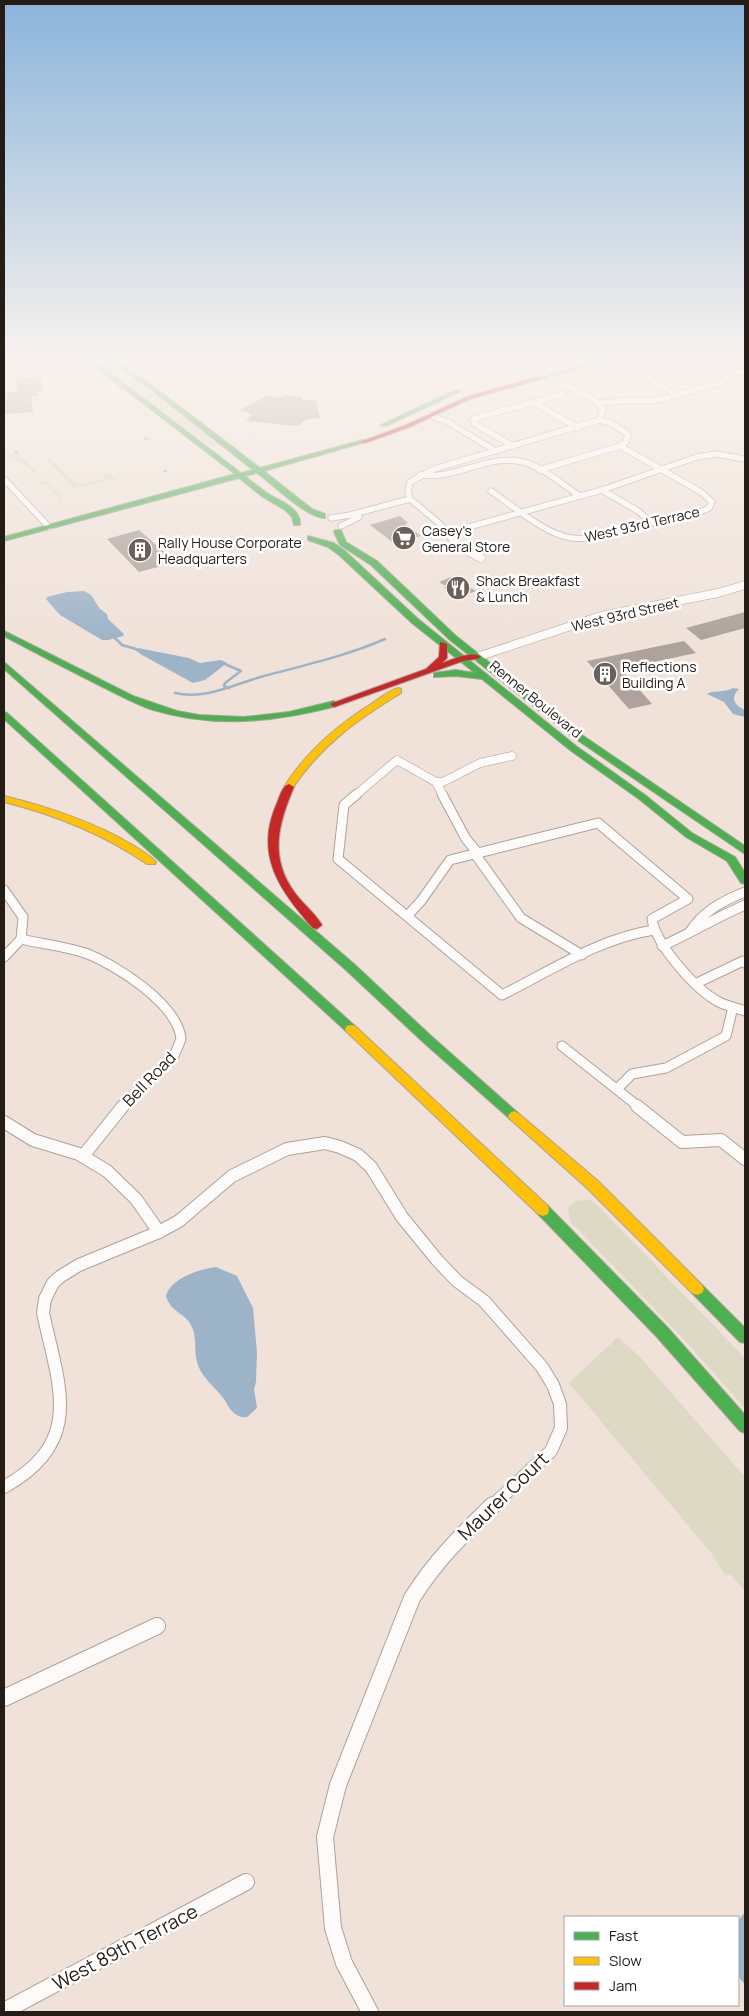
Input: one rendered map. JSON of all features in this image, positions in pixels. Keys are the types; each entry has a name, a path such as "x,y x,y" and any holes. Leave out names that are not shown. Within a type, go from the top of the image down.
{"main road":[{"path":"212,453 270,500 294,513 297,523 296,530 301,535 310,538 327,537 340,529"},
{"path":"235,453 310,510 327,517"},
{"path":"254,468 301,453"},
{"path":"4,532 46,524 315,453"},
{"path":"297,523 308,517 327,517"},
{"name":"Renner Boulevard","path":"327,517 338,521 339,537 344,544 374,563 429,617 484,677 573,748 642,797 676,825 731,859 745,881"},
{"path":"4,539 46,524"},
{"name":"Renner Boulevard","path":"310,538 331,546 342,553 415,621 444,644 745,851"},
{"path":"4,633 142,703 182,714 217,719 271,718 307,713 469,660"},
{"path":"431,674 442,658 444,644"},
{"path":"4,665 350,967 426,1038 592,1185 745,1337"},
{"path":"350,967 353,958 310,918 280,880 274,864 272,850 273,826 281,804 296,776 309,759 334,734 378,703 431,674 456,673 484,677"},
{"path":"4,715 337,1016 531,1197 677,1348 745,1426"},
{"path":"4,799 62,815 111,836 158,866 181,887 198,892"}],"street":[{"path":"481,558 457,546 433,517 411,500 408,490 409,484 420,474 489,453"},
{"path":"539,470 596,453"},
{"path":"632,453 661,470"},
{"path":"447,533 602,490 707,455 726,455 745,460"},
{"path":"420,474 433,478 446,477 475,467 502,461 522,462 539,470 580,496"},
{"name":"West 93rd Terrace","path":"524,513 562,536 575,538 599,537 624,528 672,520 709,508 712,502 710,498 661,470"},
{"path":"4,479 46,524"},
{"path":"602,490 638,511 652,523"},
{"path":"491,491 524,513"},
{"path":"327,517 350,515 411,500"},
{"path":"340,529 359,517 411,500"},
{"name":"West 93rd Street","path":"469,660 601,616 718,593 745,585"},
{"path":"512,756 480,763 443,782 436,782 397,760 344,806 338,859 502,995 610,941 634,933 654,930"},
{"path":"436,782 466,839 521,918 582,955"},
{"path":"407,916 450,860 598,823 688,899 652,919 651,924 662,946 718,1002 745,1011"},
{"path":"4,890 23,917 21,940 4,958"},
{"path":"688,935 694,925 712,909 725,900 745,892"},
{"path":"662,946 688,935 726,913 745,905"},
{"name":"Bell Road","path":"21,940 72,949 116,967 161,1002 178,1026 181,1038 179,1048 174,1056 114,1115 83,1156"},
{"path":"697,983 743,961 745,963"},
{"path":"617,1089 632,1074 666,1068 726,1036 733,1007"},
{"path":"562,1046 682,1142 721,1140 745,1159"},
{"path":"4,1122 21,1134 42,1144 83,1156 106,1170 127,1188 159,1232"},
{"name":"Maurer Court","path":"4,1487 22,1477 42,1459 56,1436 60,1420 60,1397 43,1313 43,1305 53,1283 69,1270 159,1232 179,1221 232,1176 287,1149 325,1143 358,1154 371,1167 402,1216 437,1260 457,1281 484,1301 542,1367 553,1384 560,1404 561,1428 551,1451 447,1549 424,1577 412,1598 338,1785 325,1837 333,1928 344,1963 370,2012"},
{"path":"4,1698 157,1626"},
{"name":"West 89th Terrace","path":"4,2011 246,1882"}],"shaded area":[{"path":"18,453 63,499 68,499 58,501 61,499 46,484 39,482 43,480 22,463 7,455 4,456 4,454"},
{"path":"60,455 50,458 78,485 104,479 102,476 110,473 112,476 109,479 115,477 117,479 74,488 45,459"},
{"path":"590,1200 598,1206 745,1358 745,1408 679,1334 570,1221 568,1208 576,1201"},
{"path":"618,1337 640,1357 745,1477 745,1591 730,1574 726,1576 712,1554 569,1383"}],"water":[{"path":"84,591 91,595 100,609 107,614 108,619 124,634 123,636 102,640 60,615 46,599 47,597 67,592"},
{"path":"138,648 189,658 200,663 221,660 227,663 205,680 193,683 142,655 135,650"},
{"path":"733,688 739,689 736,692 734,701 745,710 745,717 733,714 724,702 707,694"},
{"path":"216,1267 237,1276 253,1308 257,1352 254,1389 257,1408 247,1417 236,1415 201,1372 196,1358 192,1327 186,1318 171,1306 166,1296 180,1279 194,1272"},
{"path":"745,1912 745,1985 739,1977 739,1920"}],"building":[{"path":"400,516 408,523 405,524 421,536 395,544 370,525"},
{"name":"Rally House Corporate Headquarters","path":"139,530 171,558 173,563 139,572 107,539"},
{"name":"Shack Breakfast & Lunch","path":"451,577 476,591 465,595 444,588 446,586 439,582"},
{"path":"745,612 745,628 701,640 686,628"},
{"name":"Reflections Building A","path":"684,641 696,653 621,669 652,704 629,709 587,661"}],"waterway":[{"path":"115,638 122,645 136,649"},
{"path":"228,688 340,655 385,639"},
{"path":"225,664 241,671 225,683 224,686 228,688"},
{"path":"175,693 187,695 209,693 228,688"}],"traffic: fast":[{"path":"212,453 266,496 288,508 297,523"},
{"path":"236,453 310,510 322,516"},
{"path":"4,539 322,453"},
{"path":"338,532 343,543 374,563 453,638 573,733 745,851"},
{"path":"311,538 331,545 342,553 415,621 573,748 642,797 689,835 731,859 745,881"},
{"path":"4,633 130,697 154,707 176,713 221,719 267,718 334,704"},
{"path":"4,665 350,967 514,1116"},
{"path":"437,675 456,673 484,677"},
{"path":"4,715 351,1029"},
{"path":"543,1210 662,1332 745,1426"},
{"path":"697,1289 745,1337"}],"traffic: slow":[{"path":"289,787 298,772 310,758 337,732 398,691"},
{"path":"4,799 81,823 116,840 151,862"},
{"path":"351,1029 543,1210"},
{"path":"514,1116 593,1185 697,1289"}],"traffic: jam":[{"path":"430,669 443,658 443,644"},
{"path":"334,704 462,659 477,657"},
{"path":"289,787 274,827 273,845 275,861 280,877 289,893 317,925"}],"place":[{"name":"Casey's General Store","path":"404,538"},
{"name":"Rally House Corporate Headquarters","path":"140,550"},
{"name":"Shack Breakfast & Lunch","path":"458,588"},
{"name":"Reflections Building A","path":"605,674"}]}
